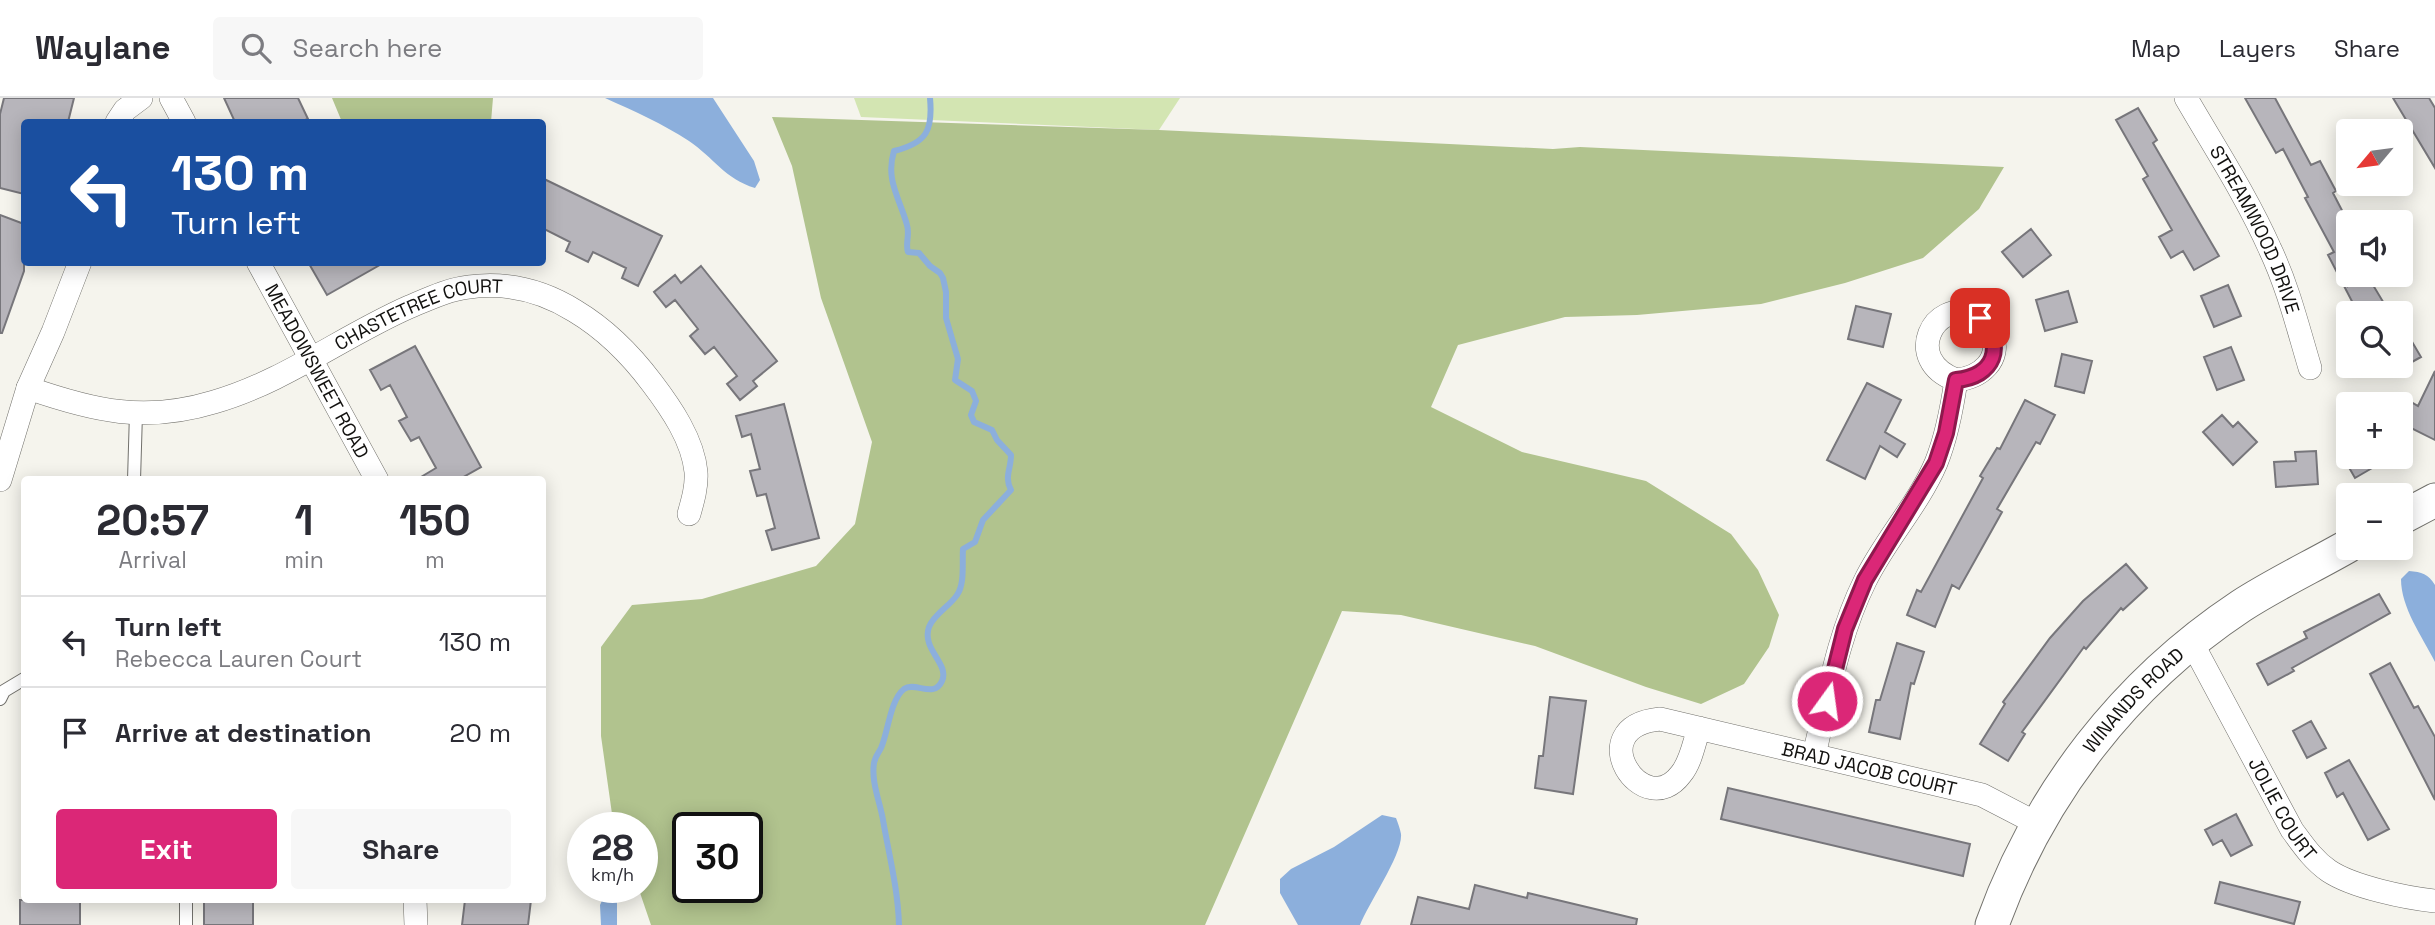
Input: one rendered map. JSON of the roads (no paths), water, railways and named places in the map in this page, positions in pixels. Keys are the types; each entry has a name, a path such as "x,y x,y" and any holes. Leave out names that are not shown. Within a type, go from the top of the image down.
{"street":[{"path":"119,119 125,110 141,98"},
{"path":"171,98 182,119"},
{"name":"STREAMWOOD DRIVE","path":"2186,98 2253,213 2271,251 2284,284 2309,368"},
{"path":"0,480 28,388 78,266"},
{"name":"MEADOWSWEET ROAD","path":"260,266 375,476"},
{"name":"CHASTETREE COURT","path":"28,388 101,410 147,414 183,410 243,392 388,316 429,298 468,287 514,287 532,290 558,300 588,319 611,338 663,397 690,448 696,472 695,494 689,514"},
{"path":"1814,755 1850,613 1865,580 1936,463 1946,433 1956,380"},
{"path":"2413,512 2435,500"},
{"name":"WINANDS ROAD","path":"1992,925 2004,893 2052,797 2114,715 2153,675 2243,605 2336,553"},
{"name":"JOLIE COURT","path":"2192,643 2292,830 2308,854 2328,870 2347,880 2435,901"},
{"name":"BRAD JACOB COURT","path":"1699,728 1982,794 2038,824"},
{"path":"415,903 415,925"}],"lane":[{"path":"134,476 136,413"},
{"path":"0,699 4,691 21,680"},
{"path":"186,903 186,925"}],"water":[{"path":"605,98 713,98 754,161 760,180 755,188 745,184 728,174 679,135"},
{"path":"2409,571 2424,574 2435,585 2435,662 2404,601 2401,579"},
{"path":"1382,815 1396,818 1401,834 1400,843 1397,854 1360,925 1298,925 1280,893 1280,879 1291,869 1334,847"},
{"path":"617,903 617,925 601,925 600,905"}],"waterway":[{"path":"899,925 893,872 875,785 874,761 899,694 908,687 934,689 942,681 942,668 929,642 929,627 960,590 963,549 975,542 983,520 1011,490 1008,477 1011,455 992,430 974,422 971,415 976,401 972,391 955,380 958,359 946,318 943,278 919,253 908,252 907,225 892,180 894,151 914,144 929,127 930,98"}]}
